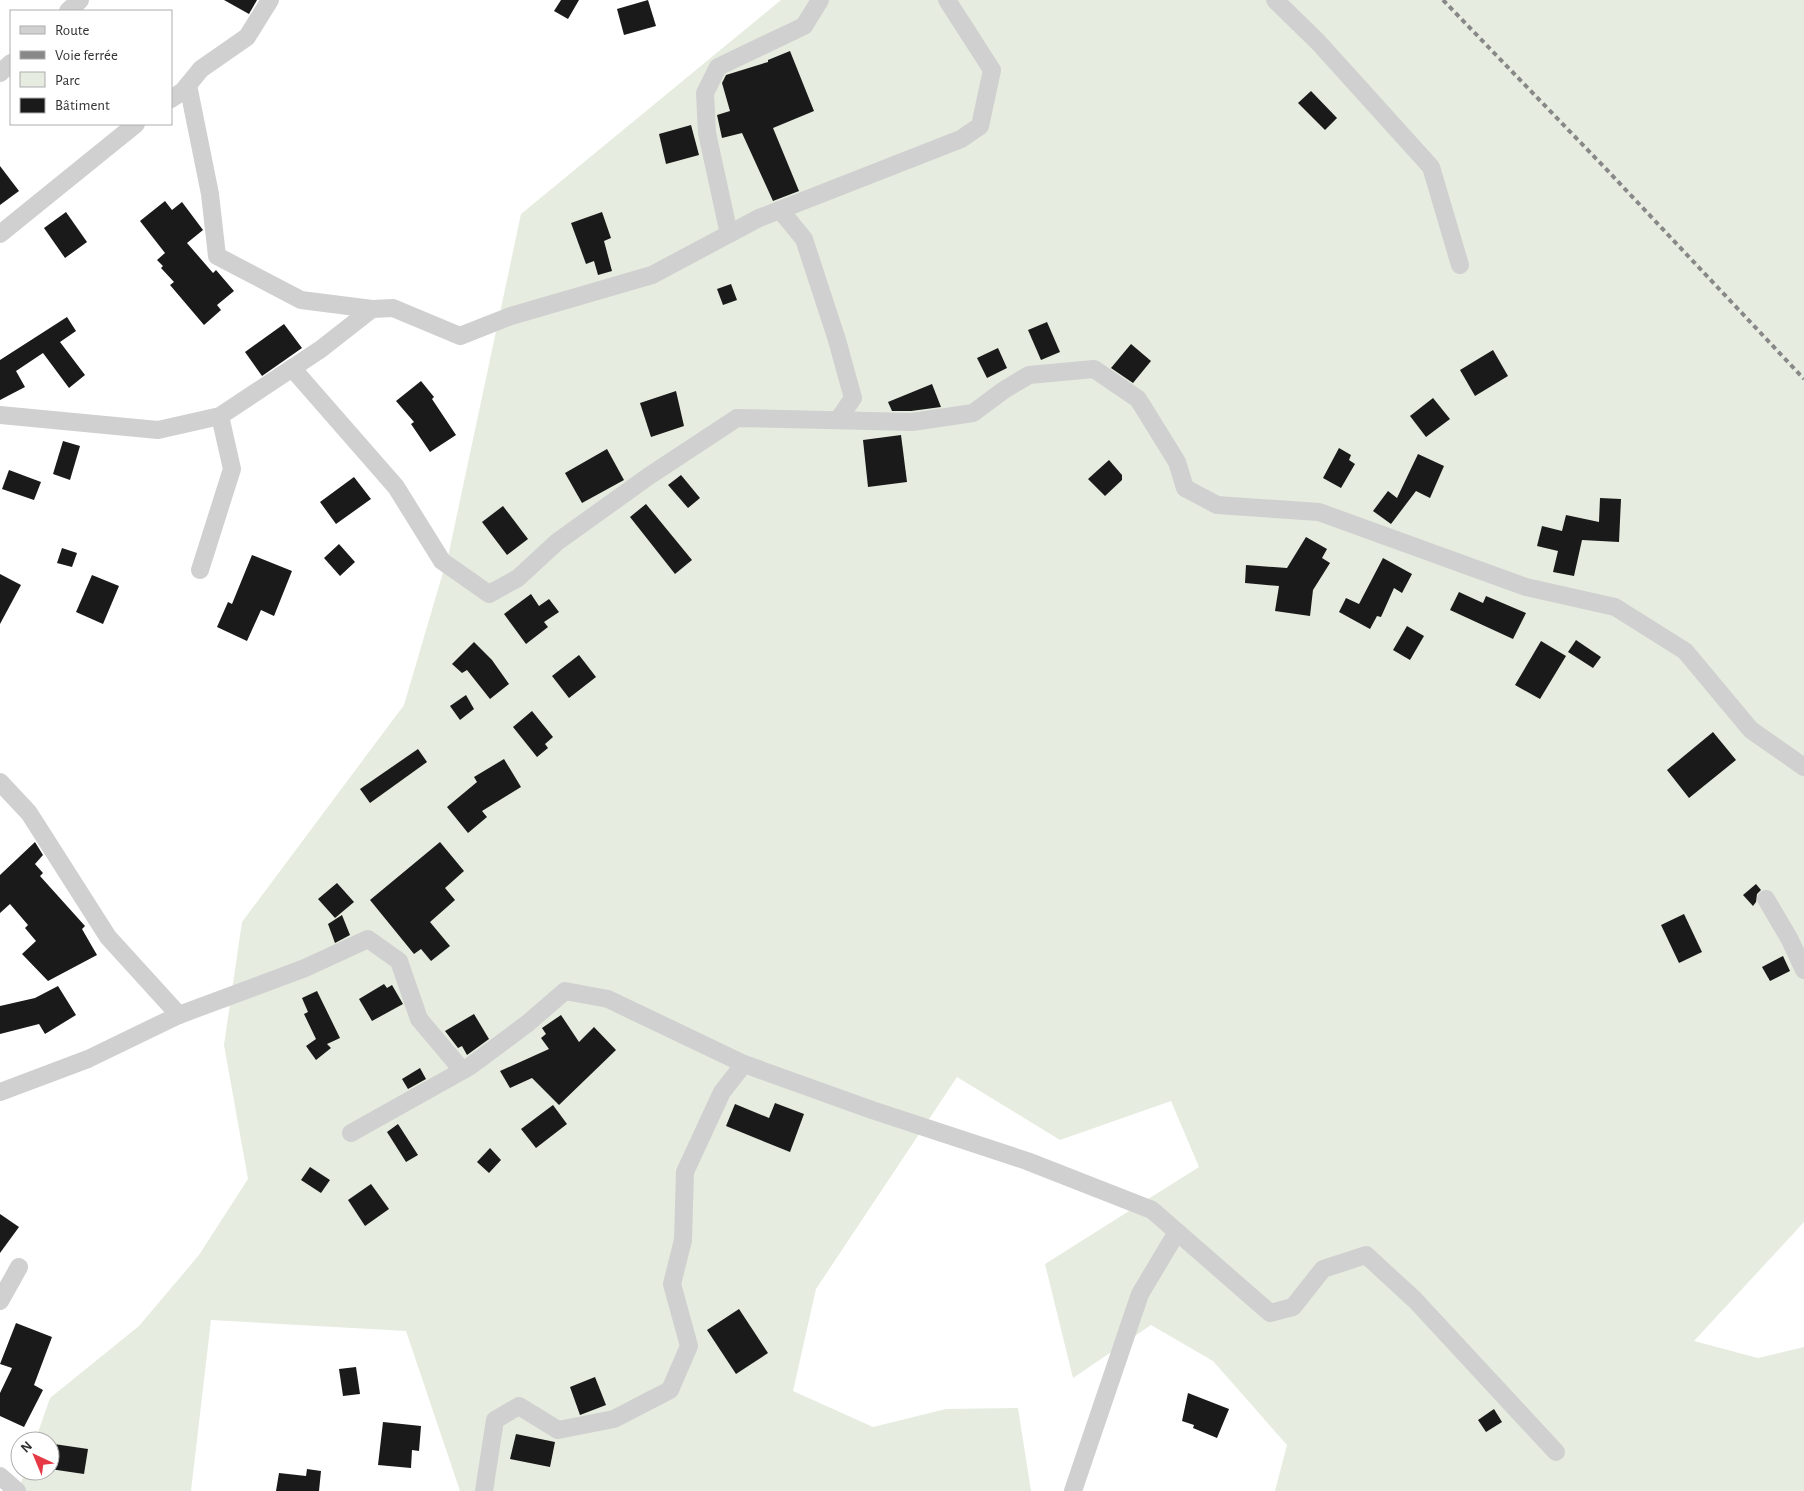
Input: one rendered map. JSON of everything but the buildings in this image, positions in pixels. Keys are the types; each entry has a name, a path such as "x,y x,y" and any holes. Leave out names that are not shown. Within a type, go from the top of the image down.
{"street":[{"path":"69,10 80,0"},
{"path":"172,98 188,85 201,69 247,37 270,0"},
{"path":"729,234 707,133 704,93 718,67 804,26 820,0"},
{"path":"188,85 210,194 217,256 301,300 372,309 393,308 441,330 460,336 511,316 652,275 729,234 780,210 961,139 980,126 992,70 947,0"},
{"path":"1275,0 1318,42 1432,167 1460,265"},
{"path":"0,74 10,64"},
{"path":"0,234 135,125"},
{"path":"780,210 804,239 837,340 853,398 838,420"},
{"path":"0,414 158,430 220,416 292,368 372,309"},
{"path":"292,368 396,487 442,561 489,594 518,578 564,537 649,476 737,418 912,422 973,413 1004,390 1029,375 1094,369 1138,399 1177,462 1185,488 1218,505 1319,512 1526,587 1615,607 1685,651 1752,730 1804,767"},
{"path":"200,570 232,470 220,416"},
{"path":"0,782 29,813 108,937 179,1015"},
{"path":"1766,899 1789,938 1804,970"},
{"path":"0,1092 88,1059 179,1015 305,968 368,939 399,961 419,1020 462,1070"},
{"path":"351,1133 462,1070 528,1023 565,990 608,999 744,1064 872,1110 1027,1161 1152,1210 1270,1313 1293,1307 1323,1269 1366,1255 1414,1300 1556,1452"},
{"path":"484,1491 495,1420 519,1406 558,1430 614,1419 670,1390 689,1346 672,1284 683,1240 685,1172 722,1092 744,1064"},
{"path":"1073,1491 1140,1294 1177,1232"},
{"path":"0,1301 19,1267"},
{"path":"0,1476 17,1491"}],"green space":[{"path":"781,0 1804,0 1804,1222 1694,1341 1758,1358 1804,1347 1804,1491 1275,1491 1287,1445 1213,1361 1151,1325 1073,1378 1045,1264 1199,1167 1171,1101 1060,1140 957,1077 816,1289 793,1391 873,1427 946,1409 1018,1408 1031,1491 460,1491 406,1331 211,1320 191,1491 18,1491 22,1481 60,1481 60,1431 38,1431 50,1398 139,1326 199,1255 248,1179 224,1045 242,922 404,705 449,552 521,214"}],"railway":[{"path":"1443,0 1608,171 1804,379"}]}
